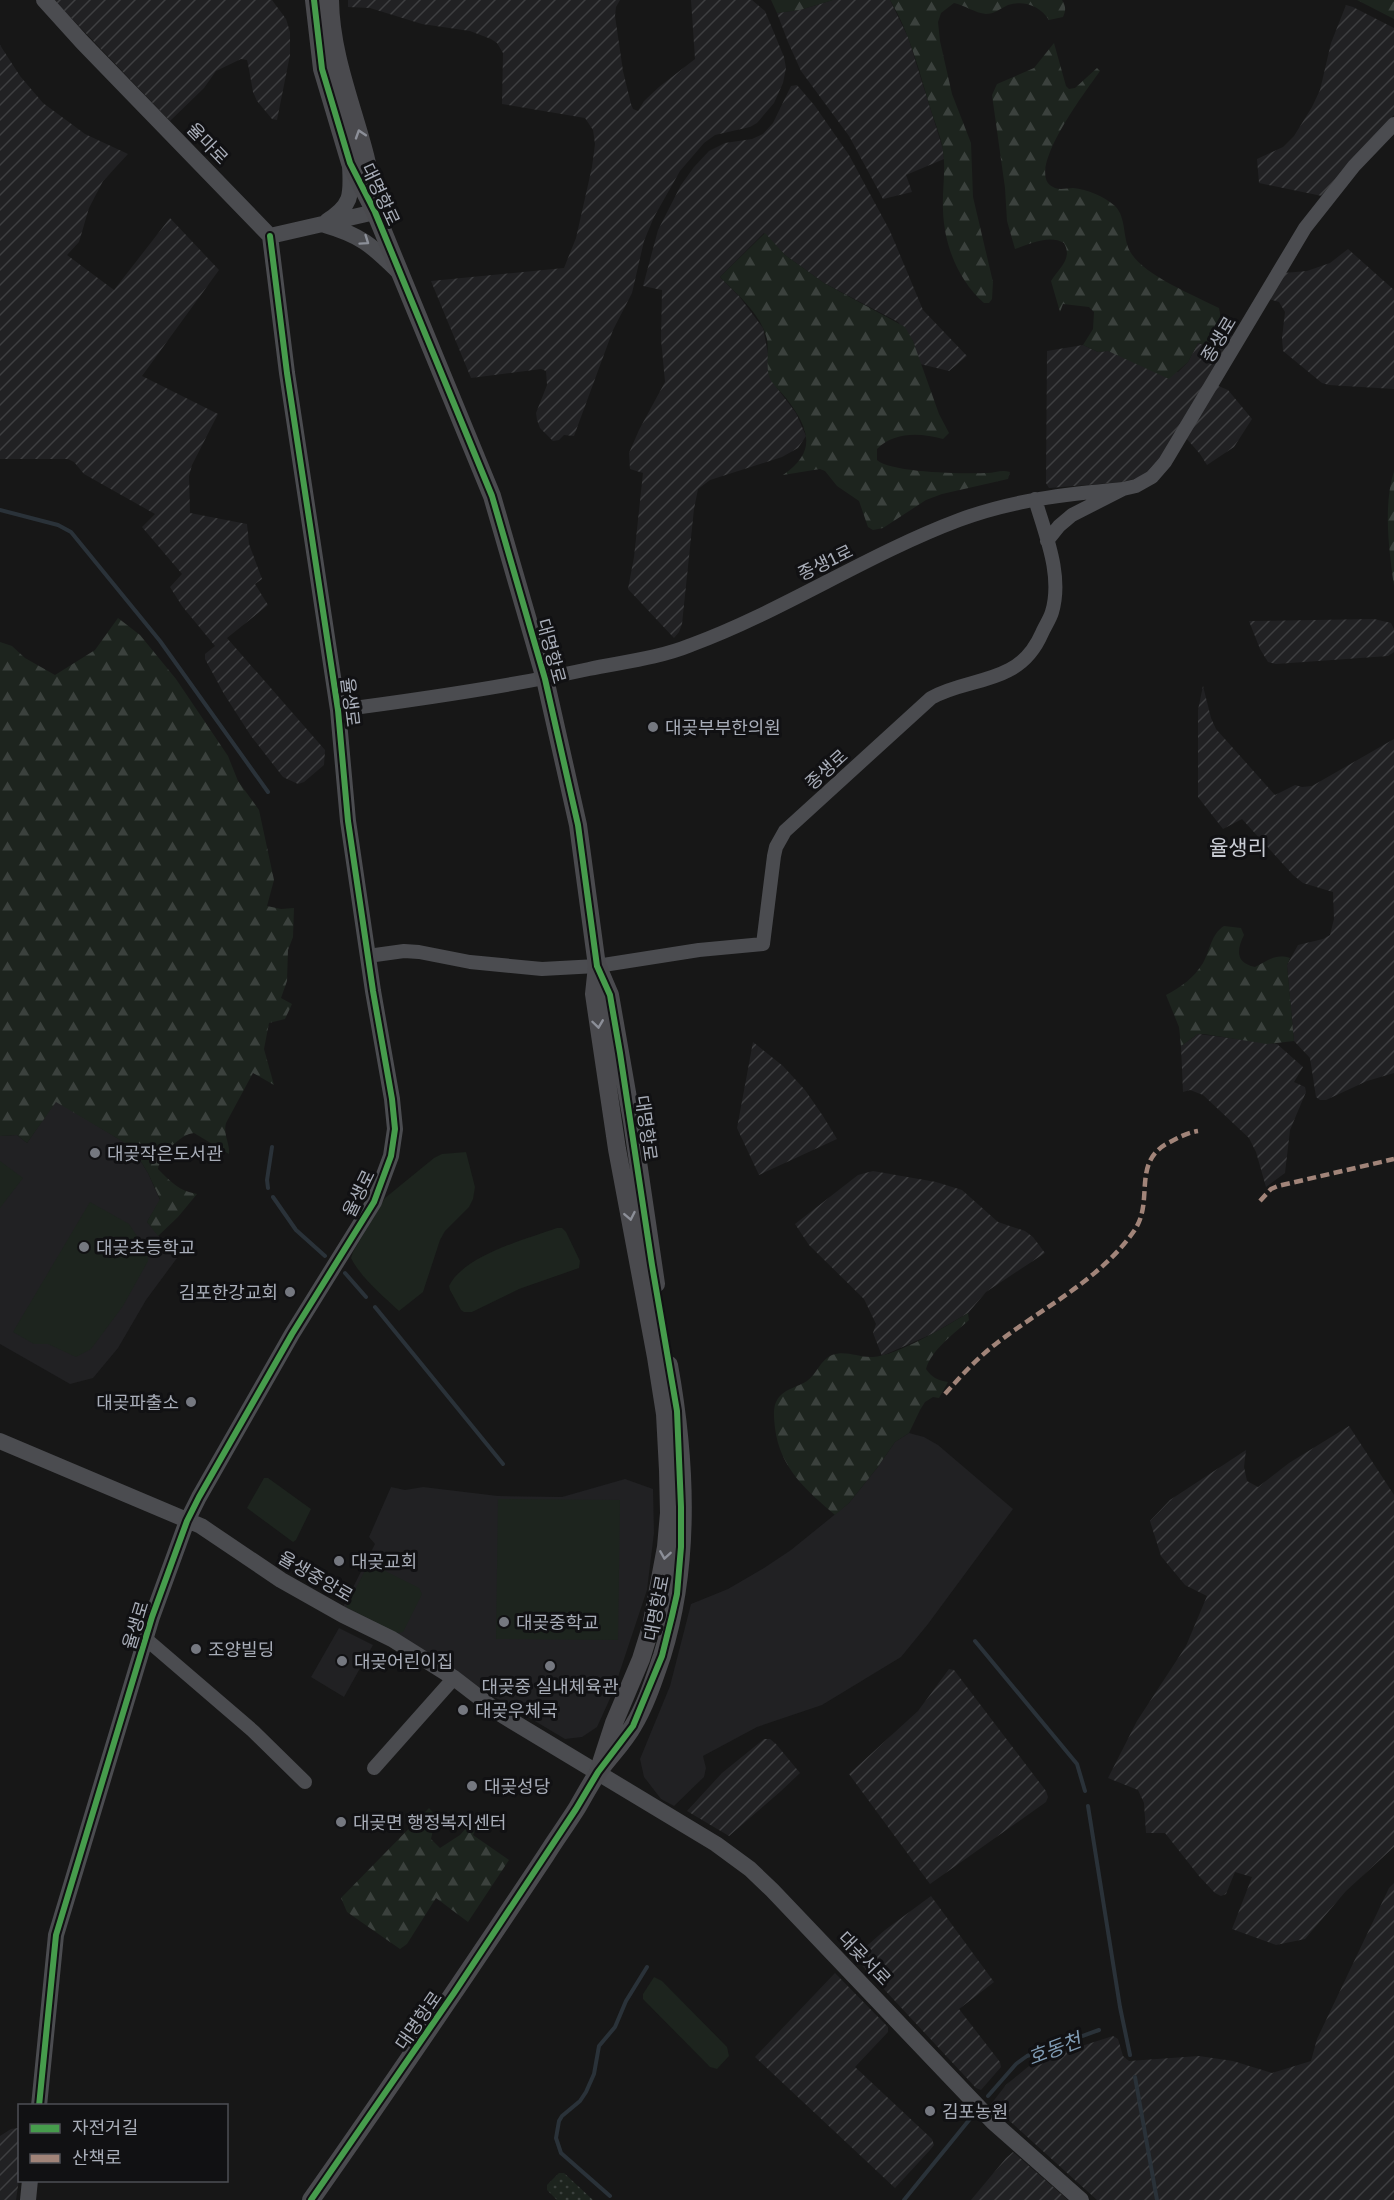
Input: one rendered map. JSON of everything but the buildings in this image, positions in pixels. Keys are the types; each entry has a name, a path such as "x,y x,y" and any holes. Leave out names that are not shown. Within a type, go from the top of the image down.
{"main road":[{"name":"대명항로","path":"311,2200 460,1984 598,1773 633,1726 662,1656 677,1594 681,1547 677,1411 652,1265 632,1121 610,995 597,966 578,825 544,679 492,496 375,212 350,163 322,69 314,0"},
{"name":"대명항로","path":"330,0 336,50 344,86 367,155 375,212"}],"street":[{"name":"율마로","path":"44,0 270,236"},
{"name":"종생로","path":"1047,541 1072,515 1152,477 1165,462 1305,228 1354,166 1394,124"},
{"path":"321,224 341,212 347,205 350,197 350,163"},
{"path":"270,236 375,212"},
{"path":"321,224 354,234 373,247 400,273"},
{"name":"율생로","path":"39,2104 56,1935 146,1639 187,1521 292,1334 374,1202 391,1156 394,1129 393,1099 368,956 348,821 338,710 287,374 270,236"},
{"name":"종생1로","path":"544,679 672,652 694,644 886,552 958,520 994,508 1035,499 1123,489"},
{"name":"종생로","path":"597,966 699,950 763,944 774,856 785,831 931,698 944,690 1008,671 1024,661 1038,643 1052,612 1055,574 1035,499"},
{"name":"대명항로","path":"338,710 404,702 544,679"},
{"path":"368,956 404,951 508,967 542,969 597,966"},
{"name":"율생중앙로","path":"0,1441 201,1526 288,1584 392,1639 454,1678 502,1714 598,1773"},
{"name":"율생로","path":"146,1639 253,1731 305,1782"},
{"path":"374,1768 454,1678"},
{"name":"대곶서로","path":"598,1773 716,1844 750,1869 841,1961 993,2122 1081,2200"},
{"path":"28,2200 30,2182"}],"shaded area":[{"path":"54,0 272,0 286,19 290,32 290,55 277,120 272,119 257,101 247,60 241,59 216,71 204,88 170,121"},
{"path":"348,0 620,0 615,16 623,71 631,104 633,109 638,111 644,101 659,87 695,59 691,0 752,0 765,11 784,57 786,68 783,83 774,103 757,123 750,127 715,135 704,143 680,171 654,217 644,241 632,293 613,330 574,436 564,435 559,440 553,441 540,428 536,413 547,385 546,371 541,369 471,378 431,281 564,268 576,238 592,167 595,144 593,130 585,118 502,104 503,53 497,43 491,39 470,31 422,24 370,8 348,7"},
{"path":"833,0 890,0 908,37 943,149 944,159 906,175 912,192 883,199 849,136 801,71 788,42 777,13 800,10"},
{"path":"1346,5 1394,28 1394,115 1342,170 1322,196 1259,183 1257,159 1283,147 1294,136 1312,107 1320,90 1331,43"},
{"path":"0,45 20,76 43,103 85,134 128,154 103,181 89,208 79,242 67,255 114,290 170,218 219,270 142,376 218,414 192,465 189,476 190,513 247,524 249,544 262,579 255,584 268,605 227,638 325,750 324,765 304,782 298,784 283,777 251,736 224,694 205,659 205,654 215,646 182,606 170,587 182,574 142,527 155,514 84,474 74,462 68,459 0,459"},
{"path":"797,85 815,106 849,155 890,231 923,310 967,356 949,371 920,364 913,341 898,322 824,283 785,255 764,233 720,277 739,296 763,328 774,384 796,413 806,436 798,448 782,457 710,480 698,489 682,624 674,638 628,589 634,557 643,473 630,469 629,453 665,382 661,339 662,290 643,286 658,230 681,185 694,167 709,151 725,143 752,139 763,134 773,123 791,86"},
{"path":"1348,249 1394,290 1394,389 1322,383 1283,351 1285,312 1279,302 1269,299 1284,273 1307,271 1330,263"},
{"path":"1218,328 1236,338 1154,468 1140,477 1123,482 1049,488 1046,483 1047,351 1083,345 1098,352 1108,351 1178,372 1188,362 1198,343 1207,346"},
{"path":"1216,385 1228,390 1252,419 1234,447 1207,465 1186,438"},
{"path":"1374,619 1391,623 1394,629 1394,652 1388,656 1276,664 1268,662 1249,621"},
{"path":"1203,686 1216,729 1275,795 1295,785 1312,786 1394,739 1394,1073 1367,1081 1326,1100 1316,1097 1310,1058 1294,1041 1287,965 1298,945 1330,935 1334,919 1333,892 1303,883 1293,875 1242,819 1223,829 1198,797 1198,710"},
{"path":"1198,1034 1277,1044 1303,1067 1294,1082 1305,1087 1306,1092 1290,1130 1285,1173 1266,1187 1256,1152 1249,1138 1203,1095 1190,1090 1183,1092 1181,1046"},
{"path":"753,1042 783,1066 805,1090 837,1139 759,1175 737,1128"},
{"name":"대곶초등학교","path":"56,1101 132,1147 148,1173 160,1200 147,1222 177,1258 146,1300 118,1348 93,1378 70,1384 0,1344 0,1136 17,1135 27,1143"},
{"path":"873,1171 936,1182 962,1190 998,1222 1025,1231 1033,1237 1045,1253 986,1292 968,1313 932,1334 882,1356 873,1333 876,1324 864,1299 809,1245 795,1224 858,1175"},
{"path":"1349,1426 1394,1495 1394,1847 1346,1891 1305,1939 1276,1945 1232,1929 1252,1877 1235,1872 1226,1894 1221,1896 1215,1893 1165,1833 1146,1833 1144,1803 1138,1790 1108,1778 1137,1721 1186,1646 1207,1596 1185,1585 1161,1556 1150,1521 1170,1500 1246,1450 1244,1467 1247,1481 1258,1487 1289,1463"},
{"path":"909,1433 924,1437 938,1445 1013,1509 901,1657 822,1705 757,1727 703,1756 706,1768 704,1777 674,1806 661,1799 644,1777 640,1759 670,1686 691,1604 728,1589 791,1550 849,1503 895,1442"},
{"name":"대곶중학교","path":"625,1479 653,1489 654,1533 647,1590 613,1692 597,1727 582,1737 565,1739 343,1607 375,1544 369,1537 391,1487 405,1490 423,1487 498,1496 562,1497"},
{"name":"대곶어린이집","path":"339,1628 373,1645 344,1697 311,1677"},
{"path":"949,1669 954,1670 1046,1791 1048,1797 1046,1802 930,1884 849,1774 918,1711"},
{"path":"764,1739 770,1739 776,1744 800,1773 781,1791 729,1836 687,1811 722,1773"},
{"path":"1394,1883 1394,2200 1097,2200 991,2104 1006,2085 1029,2066 1044,2058 1113,2036 1118,2039 1123,2056 1129,2061 1199,2056 1233,2061 1272,2073 1311,2061 1317,2039 1389,1888"},
{"path":"931,1896 994,1982 959,2009 1000,2062 1001,2067 981,2090 976,2088 854,1957 885,1930"},
{"path":"835,1973 888,2027 888,2032 855,2067 932,2139 934,2145 895,2188 755,2057"},
{"path":"18,2128 19,2182 16,2200 0,2200 0,2136 11,2129"},
{"path":"1013,2152 1068,2200 971,2200"}],"green space":[{"path":"771,0 833,0 800,10 777,13"},
{"path":"890,0 1062,0 1064,5 1063,17 1049,20 1041,11 1026,4 1008,5 986,14 954,3 941,13 938,22 952,94 971,143 973,197 993,282 992,299 989,303 984,303 967,284 950,249 943,210 942,145 909,39"},
{"path":"1357,0 1394,0 1394,19"},
{"path":"1054,43 1066,86 1069,89 1075,88 1097,68 1100,71 1060,131 1046,167 1046,180 1055,188 1084,190 1111,203 1119,211 1128,247 1138,261 1158,277 1219,308 1219,323 1207,346 1198,343 1188,362 1169,379 1108,351 1098,352 1083,345 1093,329 1094,312 1089,307 1063,304 1060,312 1051,281 1066,259 1064,243 1052,239 1015,249 1007,221 1005,188 992,95 997,84 1034,68"},
{"path":"765,233 785,255 824,283 905,327 913,341 939,414 949,433 943,439 908,435 892,439 877,449 877,460 897,468 929,472 1007,471 1010,472 1008,479 942,494 926,500 883,528 873,530 868,527 859,501 837,486 825,471 820,469 783,475 801,457 806,439 804,429 794,409 769,376 767,339 760,321 748,305 720,277"},
{"path":"1394,471 1394,586 1388,513"},
{"path":"118,618 140,635 176,679 228,756 238,781 259,810 274,880 267,906 281,909 294,908 293,937 288,950 287,981 281,998 292,1004 285,1019 269,1023 264,1049 274,1085 253,1073 226,1123 229,1154 194,1133 177,1141 167,1152 158,1169 180,1188 197,1194 158,1236 147,1222 160,1199 132,1147 56,1102 27,1143 17,1135 0,1136 0,642 12,646 25,658 55,675 95,650"},
{"path":"1224,926 1241,928 1244,935 1239,956 1244,963 1255,967 1276,957 1290,958 1287,965 1294,1041 1267,1044 1198,1034 1181,1046 1179,1027 1166,995 1196,973 1216,933"},
{"path":"466,1152 475,1187 473,1199 469,1207 445,1231 440,1240 423,1292 399,1311 361,1273 351,1258 353,1252 385,1198 434,1158 442,1154"},
{"path":"0,1161 23,1178 0,1208"},
{"path":"90,1202 129,1224 148,1253 148,1261 123,1306 91,1349 76,1357 48,1344 34,1344 13,1332"},
{"path":"562,1228 566,1232 580,1261 579,1268 519,1289 472,1312 461,1310 449,1286 468,1265 497,1250"},
{"path":"968,1313 969,1320 938,1349 926,1369 936,1378 948,1382 939,1398 933,1397 925,1402 909,1433 895,1442 849,1503 835,1515 796,1477 782,1455 774,1416 775,1404 779,1397 807,1381 824,1360 832,1355 842,1353 873,1357 895,1352"},
{"path":"264,1478 268,1478 311,1509 293,1542 247,1508"},
{"path":"498,1499 620,1500 618,1640 496,1639"},
{"path":"369,1563 419,1588 422,1594 403,1632 397,1633 346,1607"},
{"path":"429,1808 436,1816 431,1839 440,1848 460,1835 474,1819 480,1819 473,1835 509,1860 468,1922 436,1898 407,1944 400,1949 347,1912 341,1898"},
{"path":"654,1977 662,1981 727,2047 729,2056 717,2069 710,2067 643,1999 643,1994"},
{"path":"559,2173 564,2173 593,2200 557,2200 547,2190 547,2185"}],"waterway":[{"path":"0,510 58,525 71,532 160,641 268,792"},
{"path":"268,1188 272,1147"},
{"path":"273,1197 296,1230 325,1256"},
{"path":"345,1273 366,1297"},
{"path":"375,1307 503,1464"},
{"path":"975,1641 1077,1764 1085,1791"},
{"path":"1088,1806 1120,2007 1130,2055"},
{"path":"610,2196 561,2153 556,2138 559,2121 586,2092 594,2074 599,2046 615,2027 626,2001 647,1967"},
{"name":"호동천","path":"988,2096 1016,2064 1027,2056 1099,2030"},
{"path":"1135,2077 1157,2200"},
{"name":"호동천","path":"904,2200 974,2114"}],"marked path":[{"path":"945,1394 990,1349 1088,1279 1105,1264 1134,1231 1140,1219 1150,1161 1157,1151 1168,1143 1198,1131"},
{"path":"1260,1201 1271,1189 1278,1186 1394,1159"}],"cycle path":[{"path":"311,2200 454,1993 598,1772 633,1726 662,1656 677,1594 681,1547 677,1411 610,995 597,966 578,825 545,679 492,496 375,212 350,163 322,69 314,0"},
{"path":"39,2104 56,1935 152,1617 187,1521 292,1334 374,1202 391,1156 395,1129 348,821 338,710 287,373 270,236"}],"place":[{"name":"대곶부부한의원","path":"653,727"},
{"name":"대곶작은도서관","path":"95,1153"},
{"name":"대곶초등학교","path":"84,1247"},
{"name":"김포한강교회","path":"290,1292"},
{"name":"대곶파출소","path":"191,1402"},
{"name":"대곶교회","path":"339,1561"},
{"name":"대곶중학교","path":"504,1622"},
{"name":"조양빌딩","path":"196,1649"},
{"name":"대곶어린이집","path":"342,1661"},
{"name":"대곶중 실내체육관","path":"550,1666"},
{"name":"대곶우체국","path":"463,1710"},
{"name":"대곶성당","path":"472,1786"},
{"name":"대곶면 행정복지센터","path":"341,1822"},
{"name":"김포농원","path":"930,2111"}],"district":[{"name":"율생리","path":"1238,847"}]}
